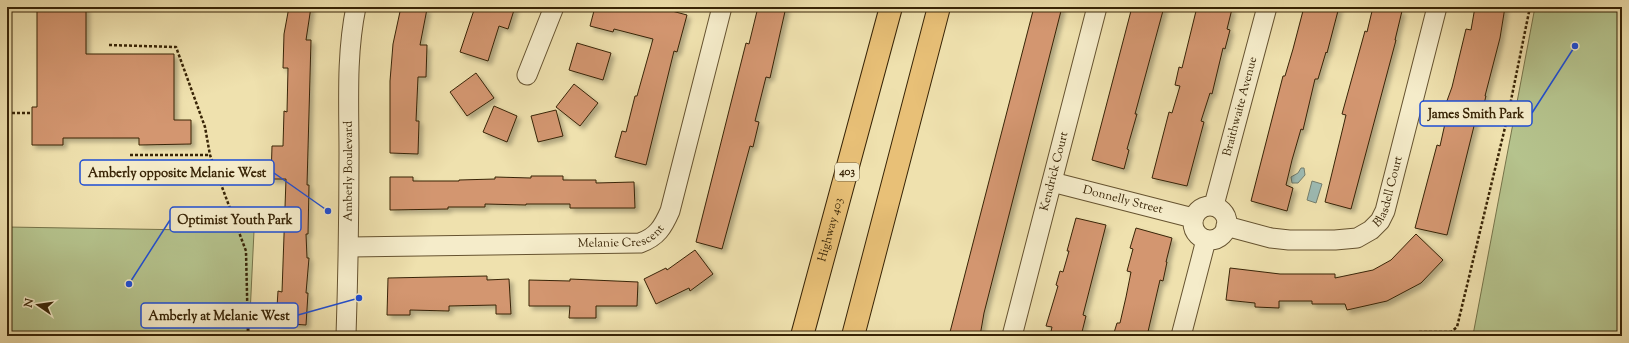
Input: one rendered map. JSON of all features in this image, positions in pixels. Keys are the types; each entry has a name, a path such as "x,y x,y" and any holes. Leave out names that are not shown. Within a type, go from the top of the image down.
{"highway":[{"name":"Highway 403","path":"802,336 891,7"},
{"path":"853,336 938,7"}],"street":[{"name":"Amberly Boulevard","path":"346,336 350,247 349,78 351,30 356,7"},
{"path":"528,74 554,7"},
{"name":"Melanie Crescent","path":"350,247 640,243 652,239 662,228 670,211 722,7"},
{"name":"Kendrick Court","path":"1012,336 1097,7"},
{"name":"Braithwaite Avenue","path":"1214,206 1267,7"},
{"name":"Blasdell Court","path":"1226,226 1271,238 1303,241 1357,238 1372,230 1380,221 1385,211 1437,7"},
{"name":"Donnelly Street","path":"1052,182 1194,218"},
{"path":"1203,206 1214,206 1224,211 1228,221 1222,236 1212,240 1206,240 1201,238 1194,230 1194,218 1198,210 1203,206"},
{"path":"1190,334 1206,240"}],"path":[{"path":"1446,336 1457,327 1508,115 1530,7"},
{"path":"109,45 176,47 205,127 210,155 246,251 248,336"},
{"path":"7,113 32,113"},
{"path":"130,155 210,155"},
{"path":"1190,334 1450,332"}],"green space":[{"path":"1535,7 1622,7 1622,336 1473,335"},
{"path":"7,227 254,231 249,336 7,336"}],"water":[{"path":"1301,168 1304,168 1305,175 1298,183 1292,183 1291,177 1298,173"},
{"path":"1312,181 1322,184 1316,203 1307,200"}],"building":[{"path":"37,7 86,7 86,54 174,54 174,120 191,120 191,144 139,145 139,138 63,138 63,145 32,145 32,107 37,107"},
{"path":"289,7 311,7 306,40 311,40 307,185 309,185 308,234 306,234 307,258 309,258 306,293 308,293 306,325 276,323 278,291 282,292 286,179 271,179 272,146 283,146 284,111 287,112 288,68 283,68 284,34"},
{"path":"401,7 427,9 420,45 427,45 426,77 418,77 416,121 419,121 418,154 390,153 390,81 393,44"},
{"path":"475,7 515,7 508,29 499,26 488,61 460,52"},
{"path":"595,7 657,7 687,15 677,52 674,51 646,165 615,157 622,131 626,132 635,96 637,96 653,39 614,29 613,32 590,26"},
{"path":"758,7 786,7 770,78 766,77 755,121 759,122 753,147 750,146 722,249 696,242 746,43 749,44"},
{"path":"1034,7 1062,7 984,313 980,336 949,336"},
{"path":"1132,7 1164,7 1135,114 1137,114 1127,149 1129,150 1124,169 1092,160"},
{"path":"1197,7 1232,9 1227,29 1230,30 1225,49 1223,48 1212,94 1210,93 1201,121 1204,122 1187,186 1152,178 1169,112 1172,113 1180,86 1175,85 1179,67 1182,68"},
{"path":"1304,7 1339,7 1327,53 1326,52 1318,79 1315,79 1303,130 1301,129 1292,160 1286,185 1293,188 1287,211 1251,201 1283,76 1285,76"},
{"path":"1373,7 1387,7 1402,11 1396,40 1351,209 1325,202 1346,115 1342,114"},
{"path":"1475,7 1505,7 1500,38 1486,96 1480,119 1476,118 1447,235 1415,228 1437,145 1440,146 1448,110 1444,109 1452,87 1466,29 1471,30"},
{"path":"577,43 611,53 603,80 569,70"},
{"path":"476,73 494,98 467,116 450,92"},
{"path":"574,84 598,103 580,126 556,107"},
{"path":"494,106 517,116 507,142 483,132"},
{"path":"556,110 563,136 538,142 531,116"},
{"path":"531,176 563,176 563,180 596,180 596,183 634,182 635,208 570,208 570,204 485,204 485,207 390,210 390,177 413,177 413,181 459,181 495,179 495,177 531,178"},
{"path":"1076,218 1106,225 1083,315 1086,316 1081,336 1050,336 1052,327 1046,326 1058,286 1056,285 1060,271 1063,272 1069,251 1067,251"},
{"path":"1136,228 1172,238 1163,281 1160,280 1147,336 1113,336 1117,323 1120,323 1126,297 1131,272 1127,271 1133,249 1130,248"},
{"path":"1416,234 1443,260 1421,283 1387,301 1347,310 1345,304 1312,304 1312,301 1279,301 1279,308 1255,307 1255,303 1226,300 1230,268 1280,274 1335,274 1335,278 1373,270 1391,260"},
{"path":"695,250 713,274 690,291 689,288 656,304 644,279 666,268 667,270"},
{"path":"487,276 487,280 509,279 511,314 496,314 496,305 449,306 449,311 410,310 410,315 387,315 388,278"},
{"path":"570,279 638,282 637,306 596,306 596,318 569,318 570,306 529,306 529,280 570,281"}],"place":[{"name":"James Smith Park","path":"1575,46"},
{"name":"Amberly opposite Melanie West","path":"328,211"},
{"name":"Optimist Youth Park","path":"129,284"},
{"name":"Amberly at Melanie West","path":"359,298"}]}
